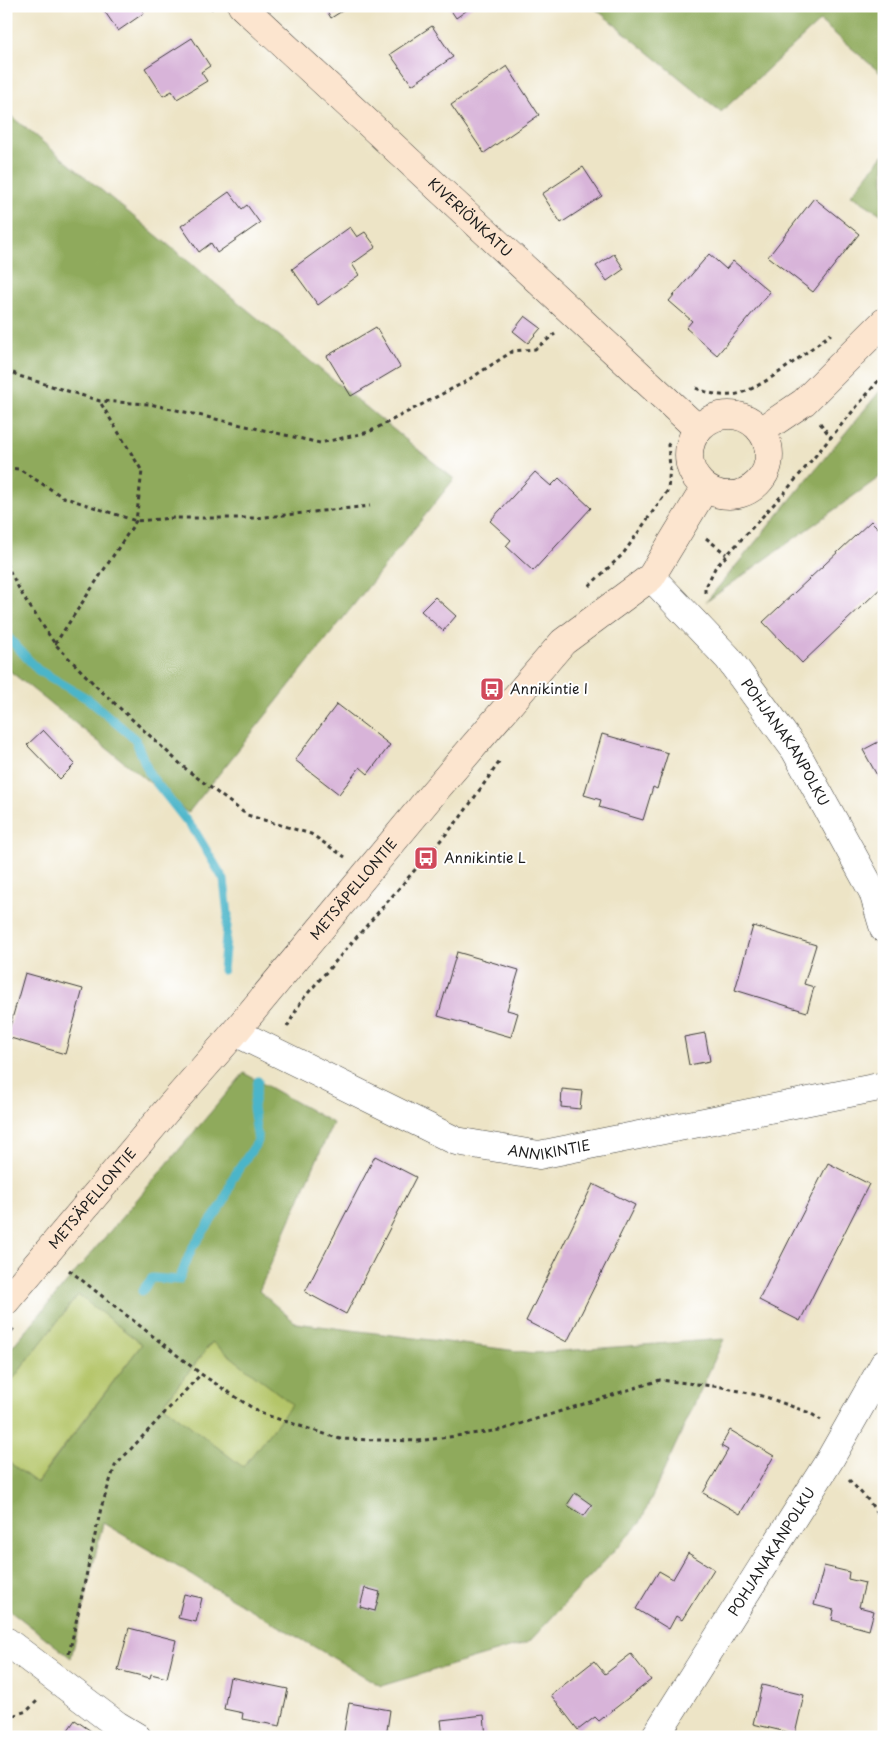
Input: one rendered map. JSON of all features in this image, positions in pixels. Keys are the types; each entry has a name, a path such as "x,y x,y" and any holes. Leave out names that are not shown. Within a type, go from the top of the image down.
{"street":[{"name":"KIVERIÖNKATU","path":"242,6 698,429"},
{"path":"761,431 804,402 884,322"},
{"path":"730,415 742,417 752,422 761,431 767,442 769,455 767,468 761,479 752,488 741,494 729,496 716,494 705,488 693,472 688,453 691,440 698,429 713,418 730,415"},
{"name":"METSÄPELLONTIE","path":"12,1312 50,1249 235,1032 434,792 563,642 651,578 705,488"},
{"name":"POHJANAKANPOLKU","path":"651,578 728,658 795,750 873,892 884,929"},
{"name":"ANNIKINTIE","path":"235,1032 456,1142 539,1155 884,1086"},
{"name":"POHJANAKANPOLKU","path":"655,1737 830,1461 884,1364"},
{"path":"6,1641 117,1725 137,1737"}],"path":[{"path":"689,385 711,395 740,393 780,371 837,329"},
{"path":"6,369 19,376 100,401 150,404 320,443 369,432 464,382 513,351 535,349 558,331"},
{"path":"687,615 715,568 785,492 884,374"},
{"path":"55,644 136,521 142,470 100,401"},
{"path":"6,468 19,469 63,497 136,521 173,518 256,518 370,506"},
{"path":"6,564 23,596 55,644 98,688 187,770 247,815 311,834 348,859"},
{"path":"704,589 706,596"},
{"path":"274,1051 302,1000 460,818 502,758"},
{"path":"50,1249 66,1268 201,1374 260,1413 340,1439 418,1441 501,1430 660,1380 722,1387 766,1397 810,1413 845,1434"},
{"path":"6,1338 12,1312"},
{"path":"6,1718 27,1711 58,1681 72,1646 101,1508 115,1466 201,1374"},
{"path":"830,1461 869,1501 884,1524"}],"green space":[{"path":"592,6 884,6 884,76 820,21 721,112"},
{"path":"6,112 454,479 188,813 6,668"},
{"path":"884,154 884,216 851,195"},
{"path":"884,386 884,474 706,602"},
{"path":"244,1073 333,1123 259,1291 296,1323 534,1353 724,1339 640,1523 529,1642 381,1686 103,1523 71,1658 6,1607 6,1460 37,1483 142,1344 78,1295 6,1388 6,1354","holes":["212,1342 292,1404 243,1467 163,1405"]},
{"path":"78,1294 142,1344 36,1483 6,1460 6,1388"},
{"path":"213,1341 293,1404 243,1468 163,1405"}],"building":[{"path":"101,6 139,6 144,13 118,31"},
{"path":"324,6 350,6 331,18"},
{"path":"448,6 473,6 456,18"},
{"path":"432,26 453,57 412,85 390,54"},
{"path":"192,38 210,66 201,72 207,81 177,99 172,91 163,96 145,68"},
{"path":"507,66 539,115 484,153 451,105"},
{"path":"583,167 602,196 561,223 542,194"},
{"path":"229,192 242,209 247,205 260,223 217,253 211,243 199,252 181,226"},
{"path":"814,198 859,234 813,292 768,257"},
{"path":"350,227 357,237 365,232 376,247 352,264 359,275 318,305 292,269"},
{"path":"614,254 624,269 607,281 596,266"},
{"path":"709,254 726,269 733,261 770,292 717,355 686,328 692,321 669,301"},
{"path":"525,316 541,328 528,343 513,331"},
{"path":"376,327 400,367 351,396 327,356"},
{"path":"535,472 551,486 559,478 591,508 533,571 506,546 511,540 490,521"},
{"path":"871,521 884,534 884,585 802,663 763,622"},
{"path":"435,597 456,616 443,631 421,611"},
{"path":"337,704 390,745 368,774 360,767 339,794 295,760"},
{"path":"43,730 75,764 60,779 27,745"},
{"path":"602,734 668,753 657,789 653,787 643,820 599,807 601,800 584,795"},
{"path":"884,739 884,788 863,750"},
{"path":"753,926 816,945 804,984 814,987 807,1012 735,990"},
{"path":"457,952 519,970 507,1010 518,1013 511,1037 438,1016"},
{"path":"25,973 83,989 65,1054 7,1037"},
{"path":"705,1033 710,1061 689,1065 684,1037"},
{"path":"562,1089 582,1091 580,1109 561,1107"},
{"path":"375,1156 416,1177 346,1314 305,1292"},
{"path":"828,1163 869,1184 800,1321 759,1300"},
{"path":"593,1184 635,1205 567,1342 526,1321"},
{"path":"730,1430 774,1456 740,1514 703,1493 728,1450 721,1446"},
{"path":"575,1493 592,1505 584,1516 567,1505"},
{"path":"688,1553 714,1569 682,1620 676,1616 669,1629 636,1609 659,1571 673,1579"},
{"path":"824,1566 849,1572 848,1579 865,1583 859,1607 874,1611 869,1630 832,1620 834,1610 814,1605"},
{"path":"365,1588 380,1592 375,1611 360,1607"},
{"path":"184,1594 202,1598 196,1622 178,1618"},
{"path":"129,1628 176,1640 167,1678 151,1674 150,1678 118,1670"},
{"path":"631,1654 651,1680 599,1721 595,1717 578,1730 551,1695 594,1661 605,1674"},
{"path":"230,1677 288,1689 280,1726 242,1719 243,1713 224,1709"},
{"path":"762,1685 804,1695 795,1734 753,1724"},
{"path":"349,1703 390,1710 386,1737 343,1737"},
{"path":"484,1715 486,1737 443,1737 441,1720"},
{"path":"75,1720 91,1731 87,1737 63,1737"}],"waterway":[{"path":"6,635 38,670 88,699 135,739 150,775 196,833 224,880 228,915 223,970"},
{"path":"142,1291 152,1278 179,1280 192,1248 224,1202 232,1179 258,1141 253,1107 258,1081"}],"place":[{"name":"Annikintie I","path":"492,689"},
{"name":"Annikintie L","path":"426,858"}]}
